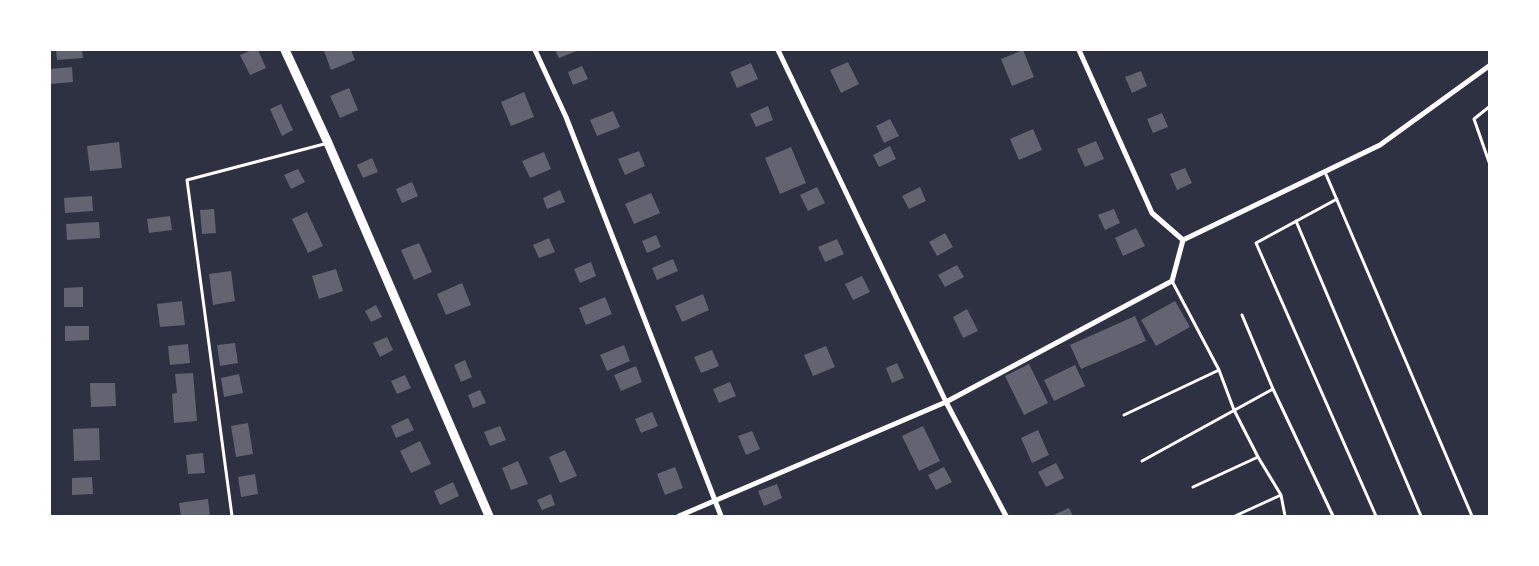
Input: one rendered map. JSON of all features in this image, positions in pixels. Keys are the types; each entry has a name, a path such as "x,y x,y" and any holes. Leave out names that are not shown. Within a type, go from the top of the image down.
{"main road":[{"path":"285,50 328,143 488,516"}],"street":[{"path":"535,50 566,117 721,516"},
{"path":"778,50 946,402 1006,516"},
{"path":"1079,50 1152,213 1183,240"},
{"path":"679,516 946,402 1172,281 1183,240 1380,145 1489,66"}],"lane":[{"path":"1489,107 1474,118 1489,162"},
{"path":"232,516 187,180 328,143"},
{"path":"1324,172 1472,516"},
{"path":"1336,199 1256,243 1376,516"},
{"path":"1296,221 1421,516"},
{"path":"1172,281 1219,370 1234,410 1258,457 1281,495 1285,516"},
{"path":"1242,315 1273,389 1333,516"},
{"path":"1124,415 1219,370"},
{"path":"1142,461 1273,389"},
{"path":"1193,487 1258,457"},
{"path":"1235,516 1281,495"}],"building":[{"path":"56,50 82,50 83,58 57,60"},
{"path":"252,50 258,50 266,68 250,75 240,55"},
{"path":"351,50 355,60 331,70 324,51"},
{"path":"555,50 579,50 559,58"},
{"path":"1023,50 1034,77 1012,86 1001,59"},
{"path":"848,62 859,84 841,93 830,70"},
{"path":"751,63 758,79 737,88 730,72"},
{"path":"582,66 588,79 573,85 568,72"},
{"path":"72,67 73,82 50,84 50,69"},
{"path":"1141,71 1147,86 1132,93 1125,77"},
{"path":"349,88 358,110 340,118 330,96"},
{"path":"524,92 534,117 511,126 501,102"},
{"path":"281,104 293,130 282,136 270,109"},
{"path":"768,106 773,120 756,127 750,114"},
{"path":"613,111 620,127 597,136 590,120"},
{"path":"1162,113 1168,127 1153,133 1147,119"},
{"path":"890,119 899,136 884,143 876,126"},
{"path":"1033,129 1042,150 1019,160 1010,139"},
{"path":"1096,141 1104,159 1085,167 1077,149"},
{"path":"119,142 122,168 90,171 87,146"},
{"path":"890,146 896,159 879,167 873,155"},
{"path":"791,147 806,183 780,194 765,158"},
{"path":"639,151 645,166 625,175 618,159"},
{"path":"544,152 551,169 530,178 522,161"},
{"path":"372,158 378,172 363,178 357,165"},
{"path":"1185,168 1192,183 1177,190 1170,174"},
{"path":"298,169 305,182 291,189 284,175"},
{"path":"412,182 418,196 402,203 396,189"},
{"path":"817,187 825,203 808,211 800,195"},
{"path":"920,187 926,201 909,209 902,196"},
{"path":"560,190 565,202 547,209 543,198"},
{"path":"651,193 660,213 634,224 625,204"},
{"path":"92,196 93,211 65,213 64,198"},
{"path":"214,209 216,233 202,234 200,210"},
{"path":"1114,209 1120,223 1105,230 1098,215"},
{"path":"307,212 323,246 308,253 292,219"},
{"path":"170,216 172,230 149,233 147,219"},
{"path":"99,222 100,238 67,240 66,224"},
{"path":"1136,228 1145,246 1123,256 1115,238"},
{"path":"945,233 953,247 937,256 929,242"},
{"path":"656,235 661,247 647,253 642,241"},
{"path":"549,238 555,252 539,258 533,245"},
{"path":"837,239 844,254 825,262 818,247"},
{"path":"419,243 432,272 414,280 401,250"},
{"path":"673,259 678,271 657,280 652,268"},
{"path":"591,262 596,276 580,283 574,269"},
{"path":"957,265 964,277 945,287 938,275"},
{"path":"336,269 343,291 319,299 312,276"},
{"path":"231,271 235,301 213,305 209,274"},
{"path":"862,276 870,292 853,300 845,284"},
{"path":"462,283 471,305 446,315 437,294"},
{"path":"83,287 83,307 64,307 64,288"},
{"path":"703,294 709,310 682,322 675,306"},
{"path":"605,297 612,314 586,325 579,308"},
{"path":"182,301 185,325 160,327 157,304"},
{"path":"1175,301 1190,327 1156,346 1141,320"},
{"path":"376,305 382,317 371,322 365,311"},
{"path":"967,309 978,331 963,338 953,317"},
{"path":"1135,316 1146,341 1081,369 1070,345"},
{"path":"65,326 89,326 89,340 65,341"},
{"path":"387,337 393,350 380,357 373,343"},
{"path":"235,343 238,363 220,366 217,345"},
{"path":"188,344 190,363 170,365 168,346"},
{"path":"624,345 630,361 607,371 600,355"},
{"path":"826,346 835,367 813,376 804,355"},
{"path":"712,350 719,366 701,373 694,357"},
{"path":"465,360 472,377 461,382 454,365"},
{"path":"897,363 904,378 892,383 886,368"},
{"path":"1029,364 1048,403 1024,415 1005,376"},
{"path":"1075,365 1085,386 1054,401 1044,380"},
{"path":"636,366 642,382 621,391 614,375"},
{"path":"193,373 197,421 174,423 172,394 177,393 175,374"},
{"path":"239,374 243,393 224,397 221,378"},
{"path":"405,375 411,388 397,394 391,381"},
{"path":"730,382 736,396 719,403 713,389"},
{"path":"90,383 115,383 116,406 91,407"},
{"path":"480,390 486,403 473,408 468,395"},
{"path":"652,412 658,426 641,433 635,419"},
{"path":"408,418 414,430 396,438 391,426"},
{"path":"248,423 253,454 236,457 231,426"},
{"path":"500,426 506,440 490,446 484,432"},
{"path":"923,426 940,461 919,471 902,436"},
{"path":"99,428 100,460 74,461 73,429"},
{"path":"1038,430 1049,455 1032,463 1021,438"},
{"path":"752,431 760,449 746,455 738,436"},
{"path":"420,441 431,464 411,473 400,451"},
{"path":"565,450 577,476 560,483 549,457"},
{"path":"203,453 205,473 188,474 186,455"},
{"path":"518,461 528,484 511,490 502,468"},
{"path":"1056,463 1064,478 1046,487 1038,472"},
{"path":"675,467 683,488 665,495 657,474"},
{"path":"944,467 952,482 936,490 928,475"},
{"path":"255,474 258,494 241,497 238,477"},
{"path":"92,477 93,494 72,495 72,478"},
{"path":"453,482 459,496 440,505 434,491"},
{"path":"777,484 782,498 764,506 758,491"},
{"path":"551,494 555,505 542,510 537,500"},
{"path":"208,499 210,516 181,516 179,503"},
{"path":"1069,508 1073,516 1051,516"}]}
